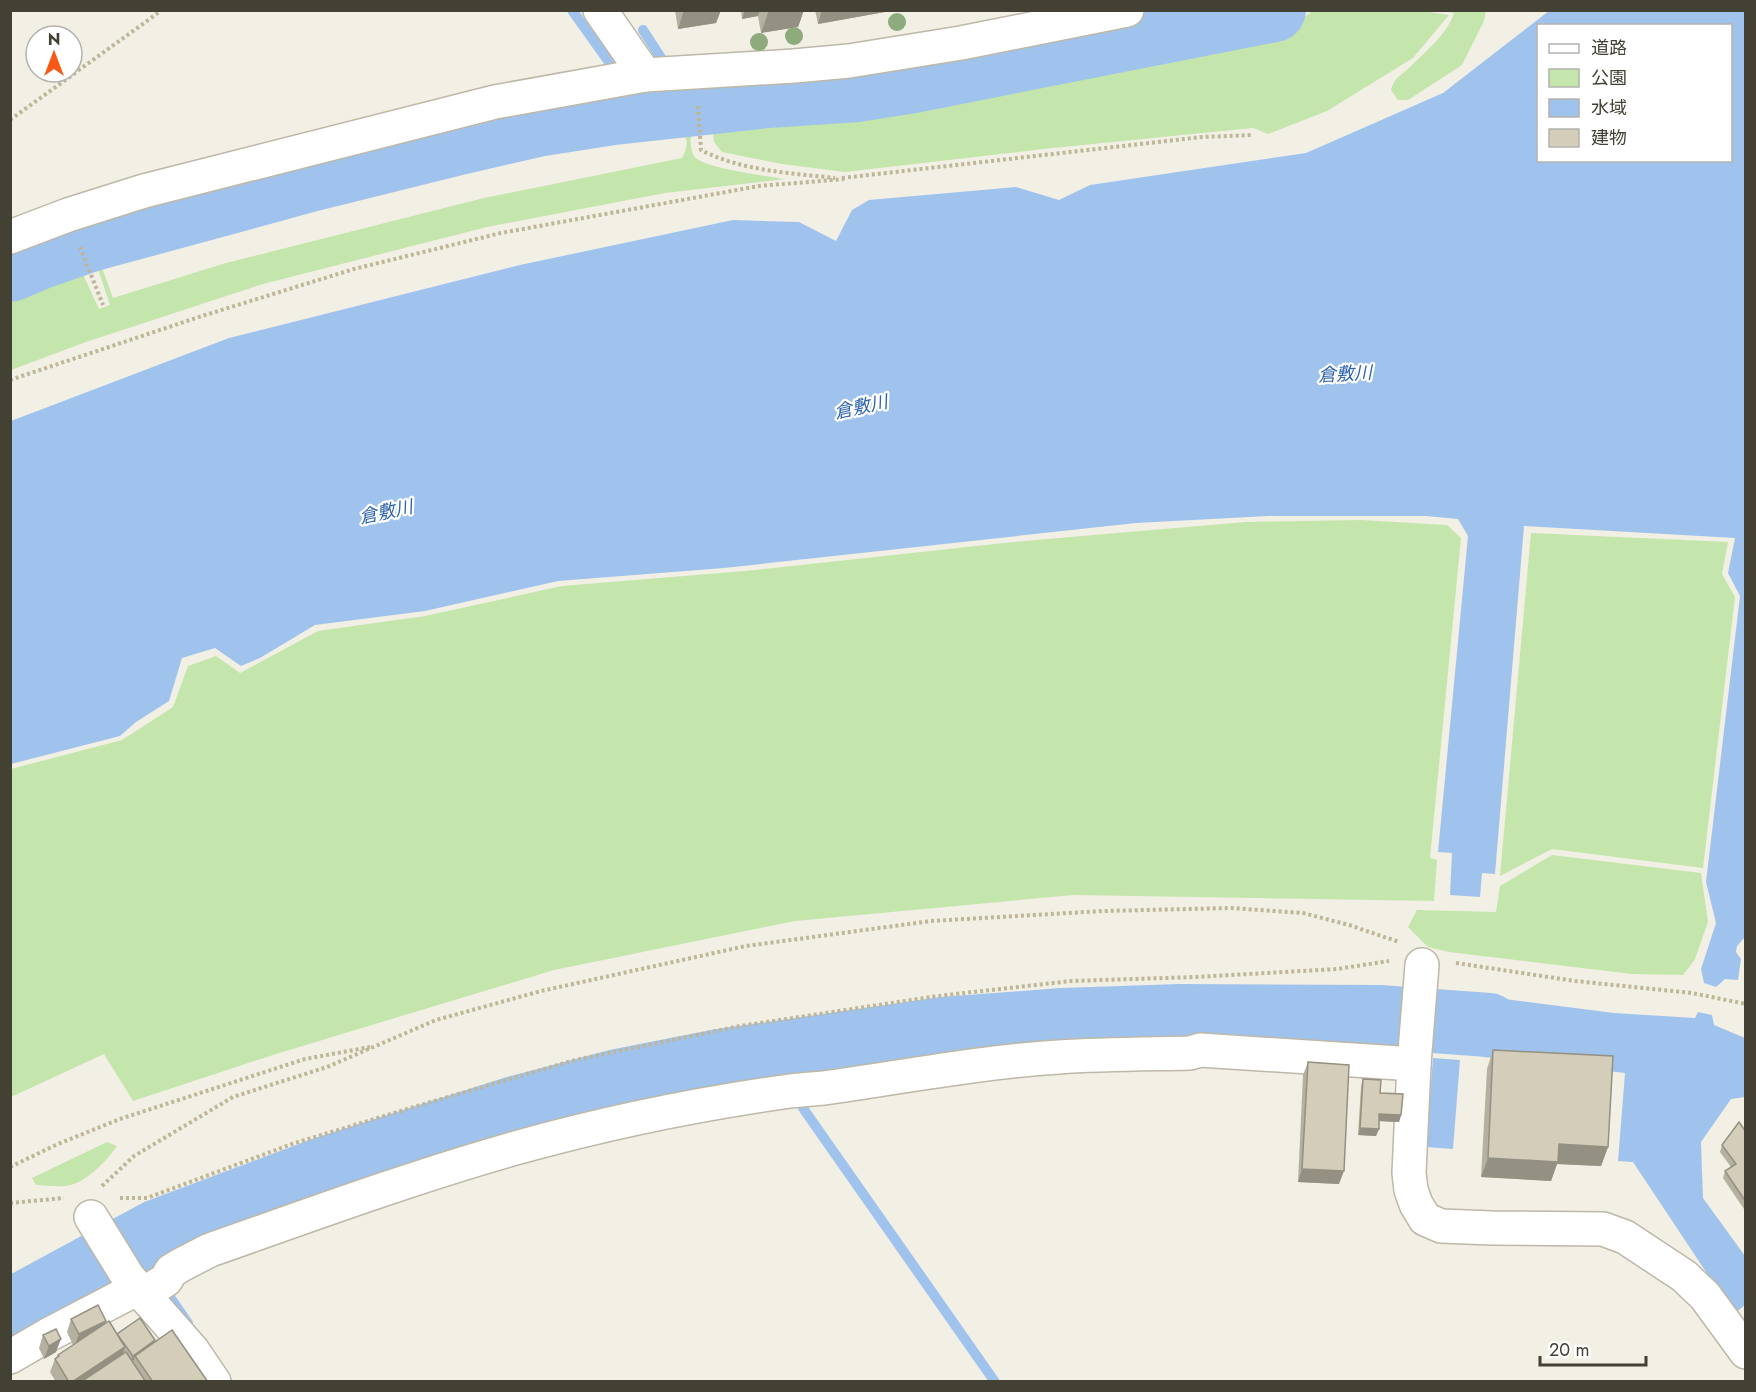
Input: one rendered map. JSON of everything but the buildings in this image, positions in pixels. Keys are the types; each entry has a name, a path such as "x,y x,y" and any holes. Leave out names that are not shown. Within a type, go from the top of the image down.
{"street":[{"path":"600,10 645,75"},
{"path":"10,237 144,190 495,102 645,75 849,61 961,43 1127,10"},
{"path":"1421,976 1409,1173 1411,1190 1425,1219 1441,1226 1603,1229 1625,1237 1684,1276 1741,1333"},
{"path":"10,1357 210,1250 512,1149 636,1118 792,1090 1059,1057 1190,1053 1200,1050 1415,1055"},
{"path":"93,1216 146,1285 214,1382"}],"path":[{"path":"10,120 162,10"},
{"path":"699,120 701,150 720,160 789,173 844,179"},
{"path":"10,380 202,316 354,269 490,235 759,186 844,179 1202,137 1253,135"},
{"path":"88,267 104,305"},
{"path":"93,1216 97,1190 134,1156 232,1097 327,1067 436,1020 541,991 746,946 931,921 1103,911 1231,908 1302,912 1393,940 1414,949 1422,957 1421,976"},
{"path":"93,1216 99,1200 147,1198 292,1144 575,1060 740,1026 938,996 1071,981 1337,969 1383,961 1421,976 1459,962 1575,981 1692,993 1746,1004"},
{"path":"10,1167 58,1144 120,1119 204,1091 305,1059 379,1045"},
{"path":"10,1203 61,1197 82,1199 93,1216"}],"green space":[{"path":"1312,11 1423,11 1449,15 1413,58 1327,111 1268,134 1253,128 845,172 782,164 722,152 714,142 711,118 869,106 1250,34 1306,16"},
{"path":"1446,11 1486,11 1484,21 1462,65 1408,100 1398,100 1391,90 1394,82 1435,43 1446,29 1454,13"},
{"path":"691,123 691,149 699,160 721,168 785,179 665,193 487,227 263,284 86,342 11,370 11,289 76,265 81,270 99,309 110,305 96,263 390,178 551,144","holes":["669,129 681,129 687,143 682,158 484,198 226,263 113,298 101,265 392,182 550,149"]},
{"path":"1361,520 1447,525 1461,538 1430,858 1437,860 1434,901 1073,895 795,921 554,970 276,1054 133,1101 104,1054 11,1097 11,769 122,740 173,707 188,666 216,656 240,673 318,631 425,616 562,586 745,571 1013,542 1245,522"},
{"path":"1531,533 1728,542 1722,574 1735,597 1703,868 1552,849 1500,876"},
{"path":"1552,855 1701,873 1708,922 1695,959 1683,975 1632,974 1449,952 1428,947 1408,927 1417,910 1496,912 1500,886"},
{"path":"107,1142 117,1146 96,1169 77,1183 62,1186 36,1185 32,1178"}],"water":[{"name":"倉敷川","path":"1549,11 1745,11 1746,936 1737,946 1736,952 1741,959 1738,980 1725,979 1716,987 1704,983 1701,969 1716,923 1706,882 1740,596 1728,573 1735,538 1524,526 1495,874 1482,873 1480,897 1450,895 1452,853 1438,852 1468,536 1458,519 1426,516 1268,516 1136,523 724,568 558,581 425,611 315,625 260,658 241,666 215,648 182,658 169,701 136,722 120,736 11,764 11,421 229,338 520,265 733,220 799,222 836,241 852,210 869,200 1016,187 1059,200 1090,185 1306,153 1443,93"},
{"path":"1433,990 1614,1013 1695,1018 1698,1012 1712,1015 1714,1025 1745,1038 1745,1097 1731,1099 1701,1142 1703,1198 1745,1256 1745,1305 1734,1314 1633,1162 1618,1161 1625,1073 1483,1057 1470,1044 1429,1041"},
{"path":"1433,1058 1460,1060 1453,1149 1426,1147"}],"waterway":[{"path":"572,10 609,62"},
{"path":"10,270 90,240 310,180 537,125 614,113 768,96 858,90 1274,10"},
{"path":"643,30 663,61"},
{"path":"665,91 666,107"},
{"path":"613,97 614,113"},
{"path":"10,1311 158,1231 326,1168 515,1108 618,1081 720,1061 943,1029 1062,1020 1181,1016 1379,1017 1489,1025"},
{"path":"771,1053 805,1111 995,1382"},
{"path":"136,1242 156,1277 188,1323"}]}
